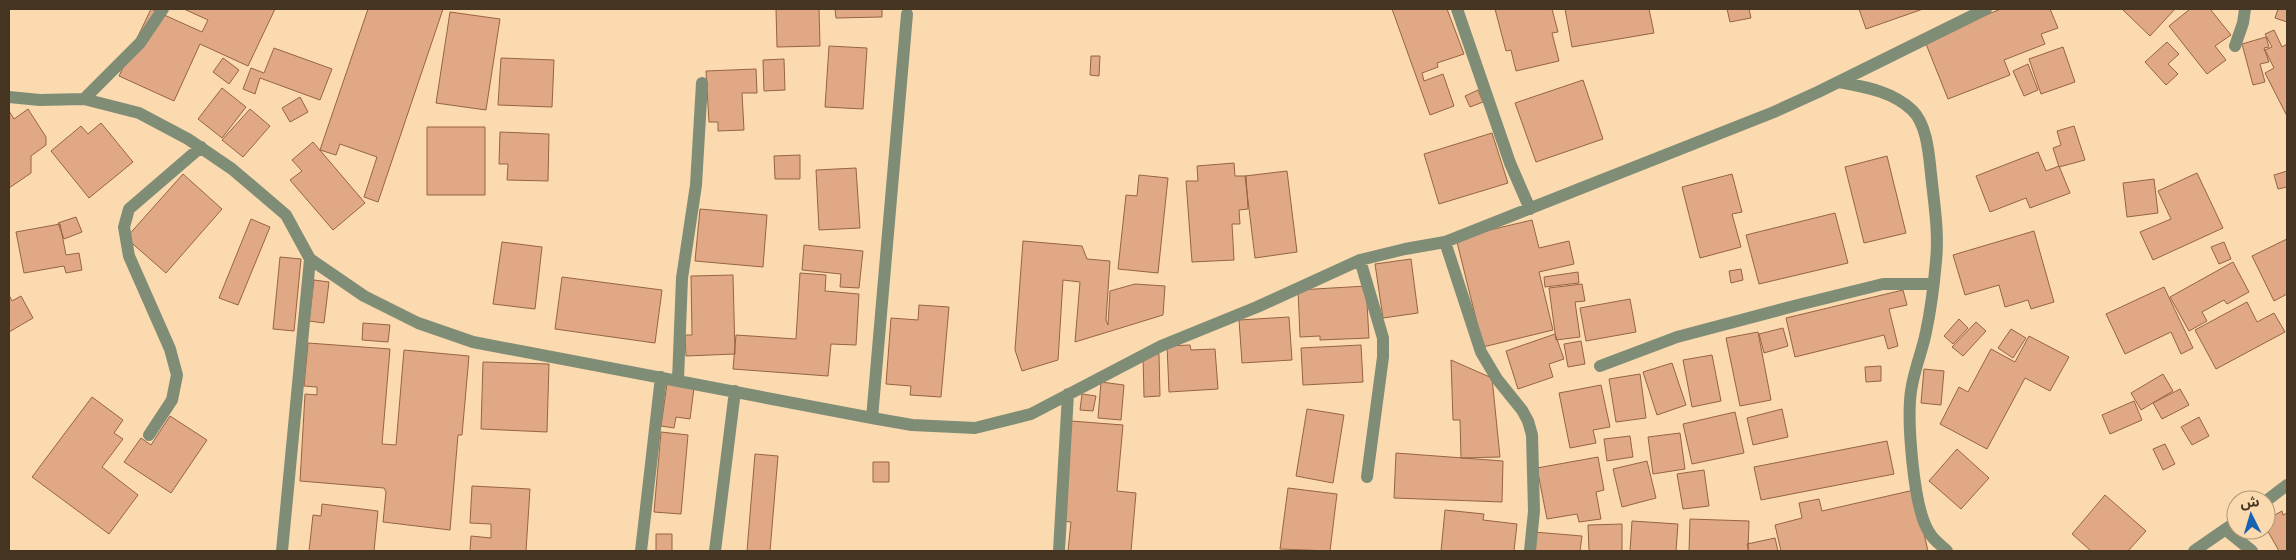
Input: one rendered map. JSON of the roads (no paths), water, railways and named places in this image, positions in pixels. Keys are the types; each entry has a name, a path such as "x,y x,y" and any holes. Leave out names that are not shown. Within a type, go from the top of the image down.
{"street":[{"path":"84,99 140,43 163,9"},
{"path":"1457,9 1510,163 1530,209"},
{"path":"9,97 40,100 84,99 140,113 232,169 286,215 310,259 364,296 418,324 473,342 872,418 912,425 975,428 1030,414 1161,346 1257,307 1360,260 1404,249 1445,242 1774,112 1986,9"},
{"path":"2235,46 2243,23 2244,9"},
{"path":"872,418 907,14"},
{"path":"1839,82 1881,90 1903,102 1918,117 1924,134 1930,163 1937,230 1934,284 1926,334 1916,365 1910,406 1921,511 1928,531 1947,551"},
{"path":"678,380 682,278 696,185 702,83"},
{"path":"149,435 172,400 177,375 170,349 129,256 124,228 129,209 200,148"},
{"path":"1445,242 1478,346 1496,379 1522,410 1532,435 1534,511 1530,551"},
{"path":"282,551 310,259"},
{"path":"1360,260 1382,338 1383,357 1367,477"},
{"path":"1600,366 1677,337 1883,284 1934,284"},
{"path":"640,551 661,377"},
{"path":"715,551 735,391"},
{"path":"1059,551 1068,394"},
{"path":"2276,493 2287,485"},
{"path":"2194,551 2226,529"},
{"path":"2243,540 2252,551"}]}
